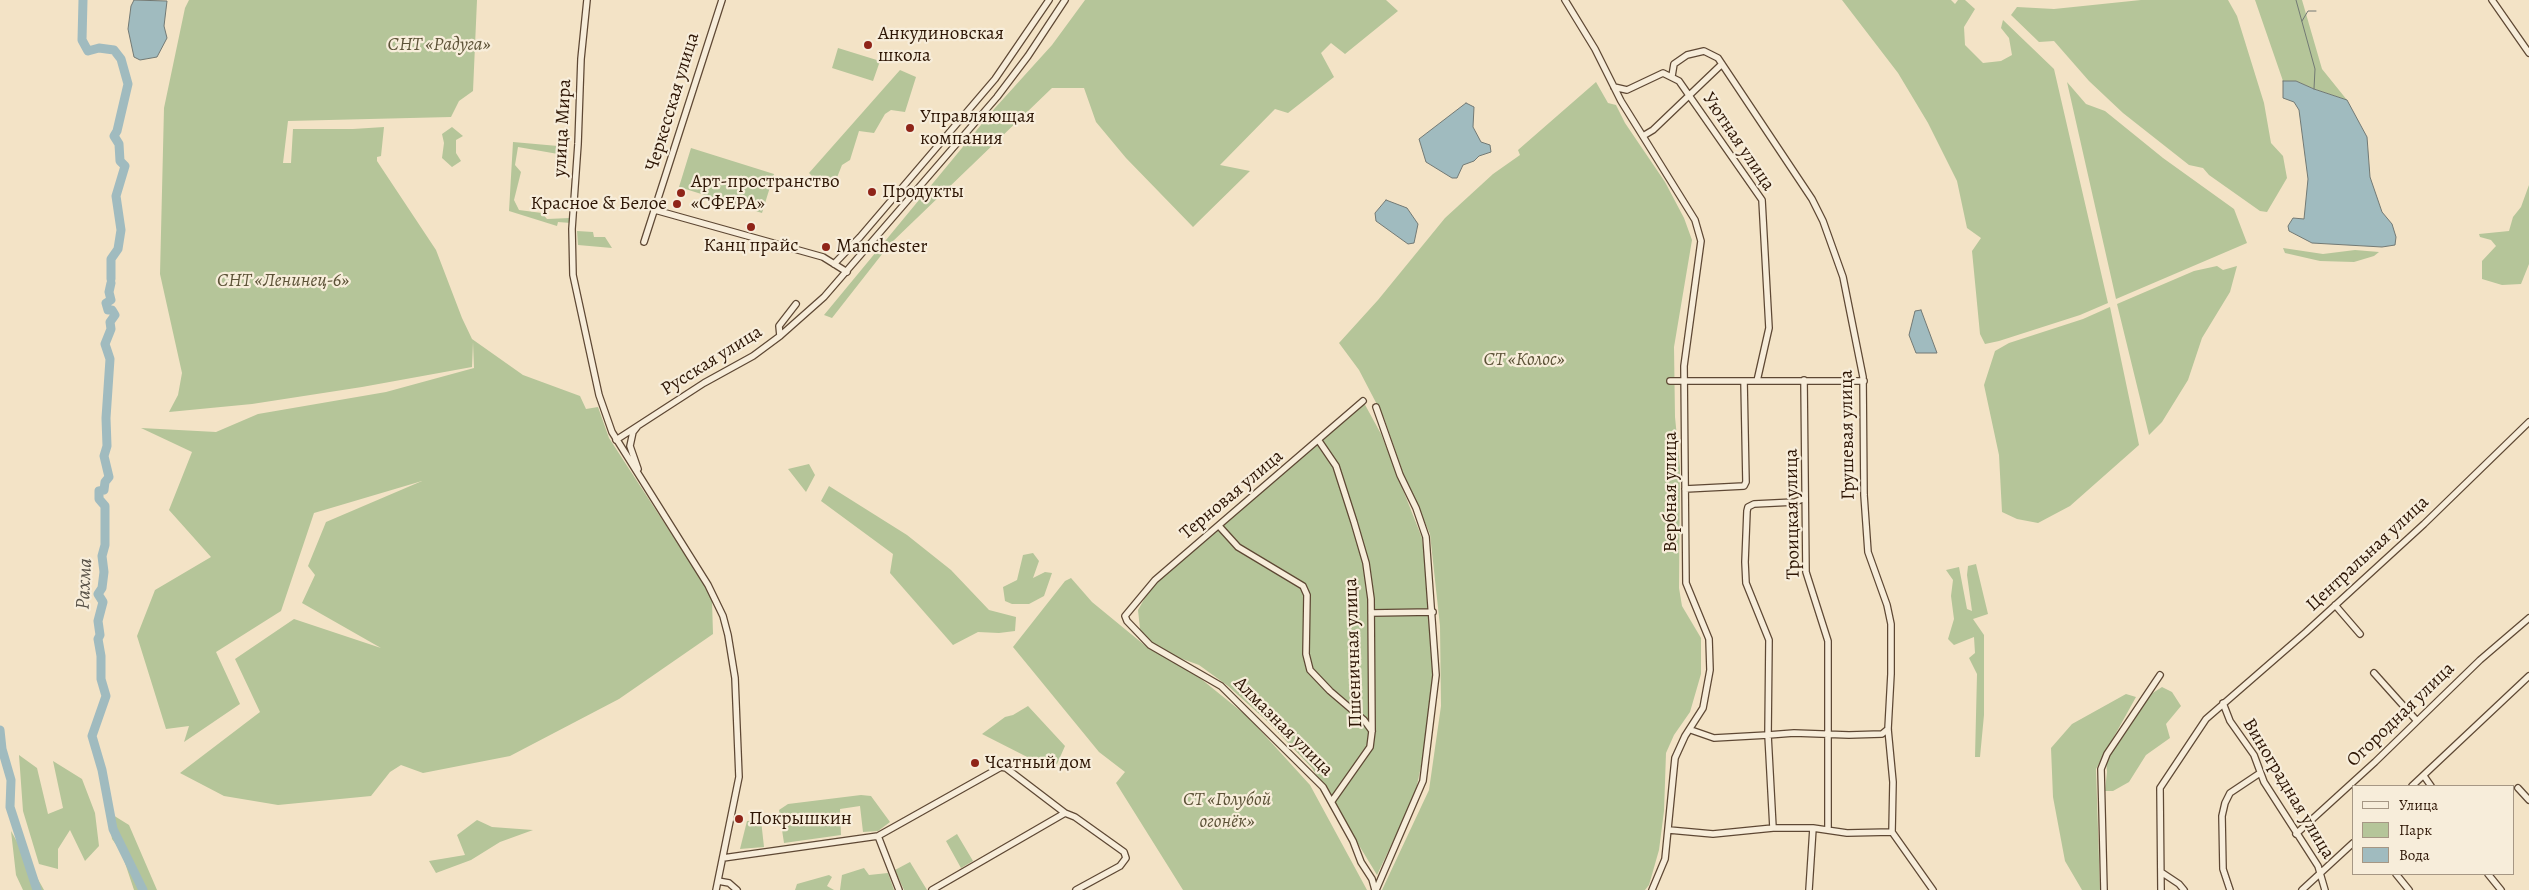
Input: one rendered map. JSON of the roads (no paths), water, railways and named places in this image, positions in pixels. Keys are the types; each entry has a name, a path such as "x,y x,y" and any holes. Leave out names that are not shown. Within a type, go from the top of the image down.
{"street":[{"name":"улица Мира","path":"587,0 581,59 573,275 599,395 616,440 642,481"},
{"name":"Черкесская улица","path":"644,242 722,0"},
{"path":"834,264 860,237 996,79 1049,0"},
{"name":"Русская улица","path":"616,440 704,383 753,356 780,336 824,297 997,97 1028,56 1065,0"},
{"name":"Вербная улица","path":"1565,0 1621,102 1700,231 1701,253 1691,305 1684,366 1686,583 1709,639 1711,657 1703,708 1691,730 1685,736 1675,758 1665,860 1652,890"},
{"path":"2492,0 2529,53"},
{"name":"Грушевая улица","path":"1672,76 1674,64 1687,56 1704,51 1718,58 1812,199 1823,221 1843,277 1864,381 1864,495 1868,552 1887,605 1890,624 1891,674 1888,729 1893,782 1892,832"},
{"path":"1643,136 1653,130 1722,64"},
{"path":"1614,87 1627,90 1663,74 1672,76"},
{"name":"Уютная улица","path":"1672,76 1679,81 1762,200 1768,333 1757,381"},
{"path":"655,210 824,257 847,272"},
{"path":"780,336 779,326 796,304"},
{"name":"Троицкая улица","path":"1804,380 1806,572 1828,642 1828,830"},
{"path":"1670,381 1864,381"},
{"path":"1685,489 1744,486 1746,482 1744,381"},
{"name":"Терновая улица","path":"1126,618 1155,580 1363,401"},
{"path":"1375,890 1415,801 1425,772 1436,685 1433,612 1424,530 1400,475 1376,407"},
{"path":"643,421 633,432 630,446 642,481 708,585 723,616 735,678 740,760 737,790 716,890"},
{"name":"Центральная улица","path":"2162,890 2160,788 2202,723 2424,524 2529,422"},
{"name":"Пшеничная улица","path":"1319,440 1336,466 1354,522 1366,563 1371,613 1372,731 1370,747 1332,801"},
{"path":"1773,828 1768,735 1770,640 1746,583 1745,562 1748,508 1754,504 1795,502 1805,498"},
{"path":"1219,526 1238,547 1303,586 1307,595 1306,654 1310,670 1330,691 1364,720 1372,731"},
{"path":"2335,605 2360,634"},
{"path":"1371,613 1433,612"},
{"name":"Алмазная улица","path":"1126,618 1158,651 1202,673 1221,686 1323,787 1332,801 1341,822 1354,841 1361,862 1372,879 1375,890"},
{"name":"Огородная улица","path":"2296,834 2480,660 2529,618"},
{"path":"2374,674 2417,721"},
{"path":"2104,890 2101,769 2107,754 2160,675"},
{"path":"2413,785 2528,680"},
{"name":"Виноградная улица","path":"2223,703 2230,721 2254,755 2260,772 2296,834 2318,866 2325,890"},
{"path":"1691,730 1714,738 1768,735 1879,734 1888,729"},
{"path":"722,858 878,836 1000,767 1006,768 1065,813 1075,817 1124,852 1126,858 1120,866 1076,890"},
{"path":"2230,890 2223,869 2222,816 2225,803 2230,793 2260,772"},
{"path":"2424,776 2430,785"},
{"path":"2518,788 2529,800"},
{"path":"932,890 1065,813"},
{"path":"1669,830 1713,834 1773,828 1813,828 1847,833 1892,832 1933,890"},
{"path":"1809,890 1813,828"},
{"path":"878,836 899,890"},
{"path":"2302,890 2352,843"},
{"path":"2161,872 2179,884 2184,890"},
{"path":"2397,875 2408,890"},
{"path":"2489,875 2501,890"},
{"path":"718,881 729,884 737,890"}],"water":[{"path":"134,0 167,1 164,26 167,38 157,57 140,60 134,57 128,29 131,6"},
{"path":"2283,81 2296,81 2347,100 2367,137 2370,177 2382,212 2392,224 2396,237 2395,245 2382,247 2312,243 2289,231 2288,226 2293,218 2304,219 2308,179 2299,110 2294,102 2283,98"},
{"path":"1466,103 1474,107 1473,127 1481,142 1490,145 1491,152 1463,165 1457,178 1452,178 1426,162 1419,139"},
{"path":"1386,200 1407,208 1418,224 1414,243 1408,244 1376,221 1375,213"},
{"path":"1921,310 1937,353 1916,353 1909,335 1915,311"}],"waterway":[{"name":"Рахма","path":"83,0 82,40 88,51 99,48 114,50 121,59 128,84 117,131 114,136 119,144 120,161 125,166 116,196 121,230 118,249 111,259 111,279"},
{"path":"2296,0 2315,69 2314,89"},
{"path":"2302,21 2308,11 2316,11"},
{"name":"Рахма","path":"111,283 109,292 111,300 106,303 108,310 112,310 115,315 110,322 111,329 105,344 110,359 106,418 107,446 104,456 109,477 105,482 104,490 99,491 99,499 105,506 105,545 102,556 104,572 102,588 98,594 103,602 98,621 100,635 98,639 101,656 101,679 106,696 92,736 102,770 113,829 143,890"},
{"path":"0,730 2,749 11,780 10,807 37,890"}],"place":[{"name":"Анкудиновская школа","path":"868,45"},
{"name":"Управляющая компания","path":"910,128"},
{"name":"Продукты","path":"872,192"},
{"name":"Арт-пространство «СФЕРА»","path":"681,193"},
{"name":"Красное & Белое","path":"677,204"},
{"name":"Канц прайс","path":"751,227"},
{"name":"Manchester","path":"826,247"},
{"name":"Чсатный дом","path":"975,763"},
{"name":"Покрышкин","path":"739,819"}],"park label":[{"name":"СНТ «Радуга»","path":"439,45"},
{"name":"СНТ «Ленинец-6»","path":"283,281"},
{"name":"СТ «Колос»","path":"1524,360"},
{"name":"СТ «Голубой огонёк»","path":"1227,811"}]}
